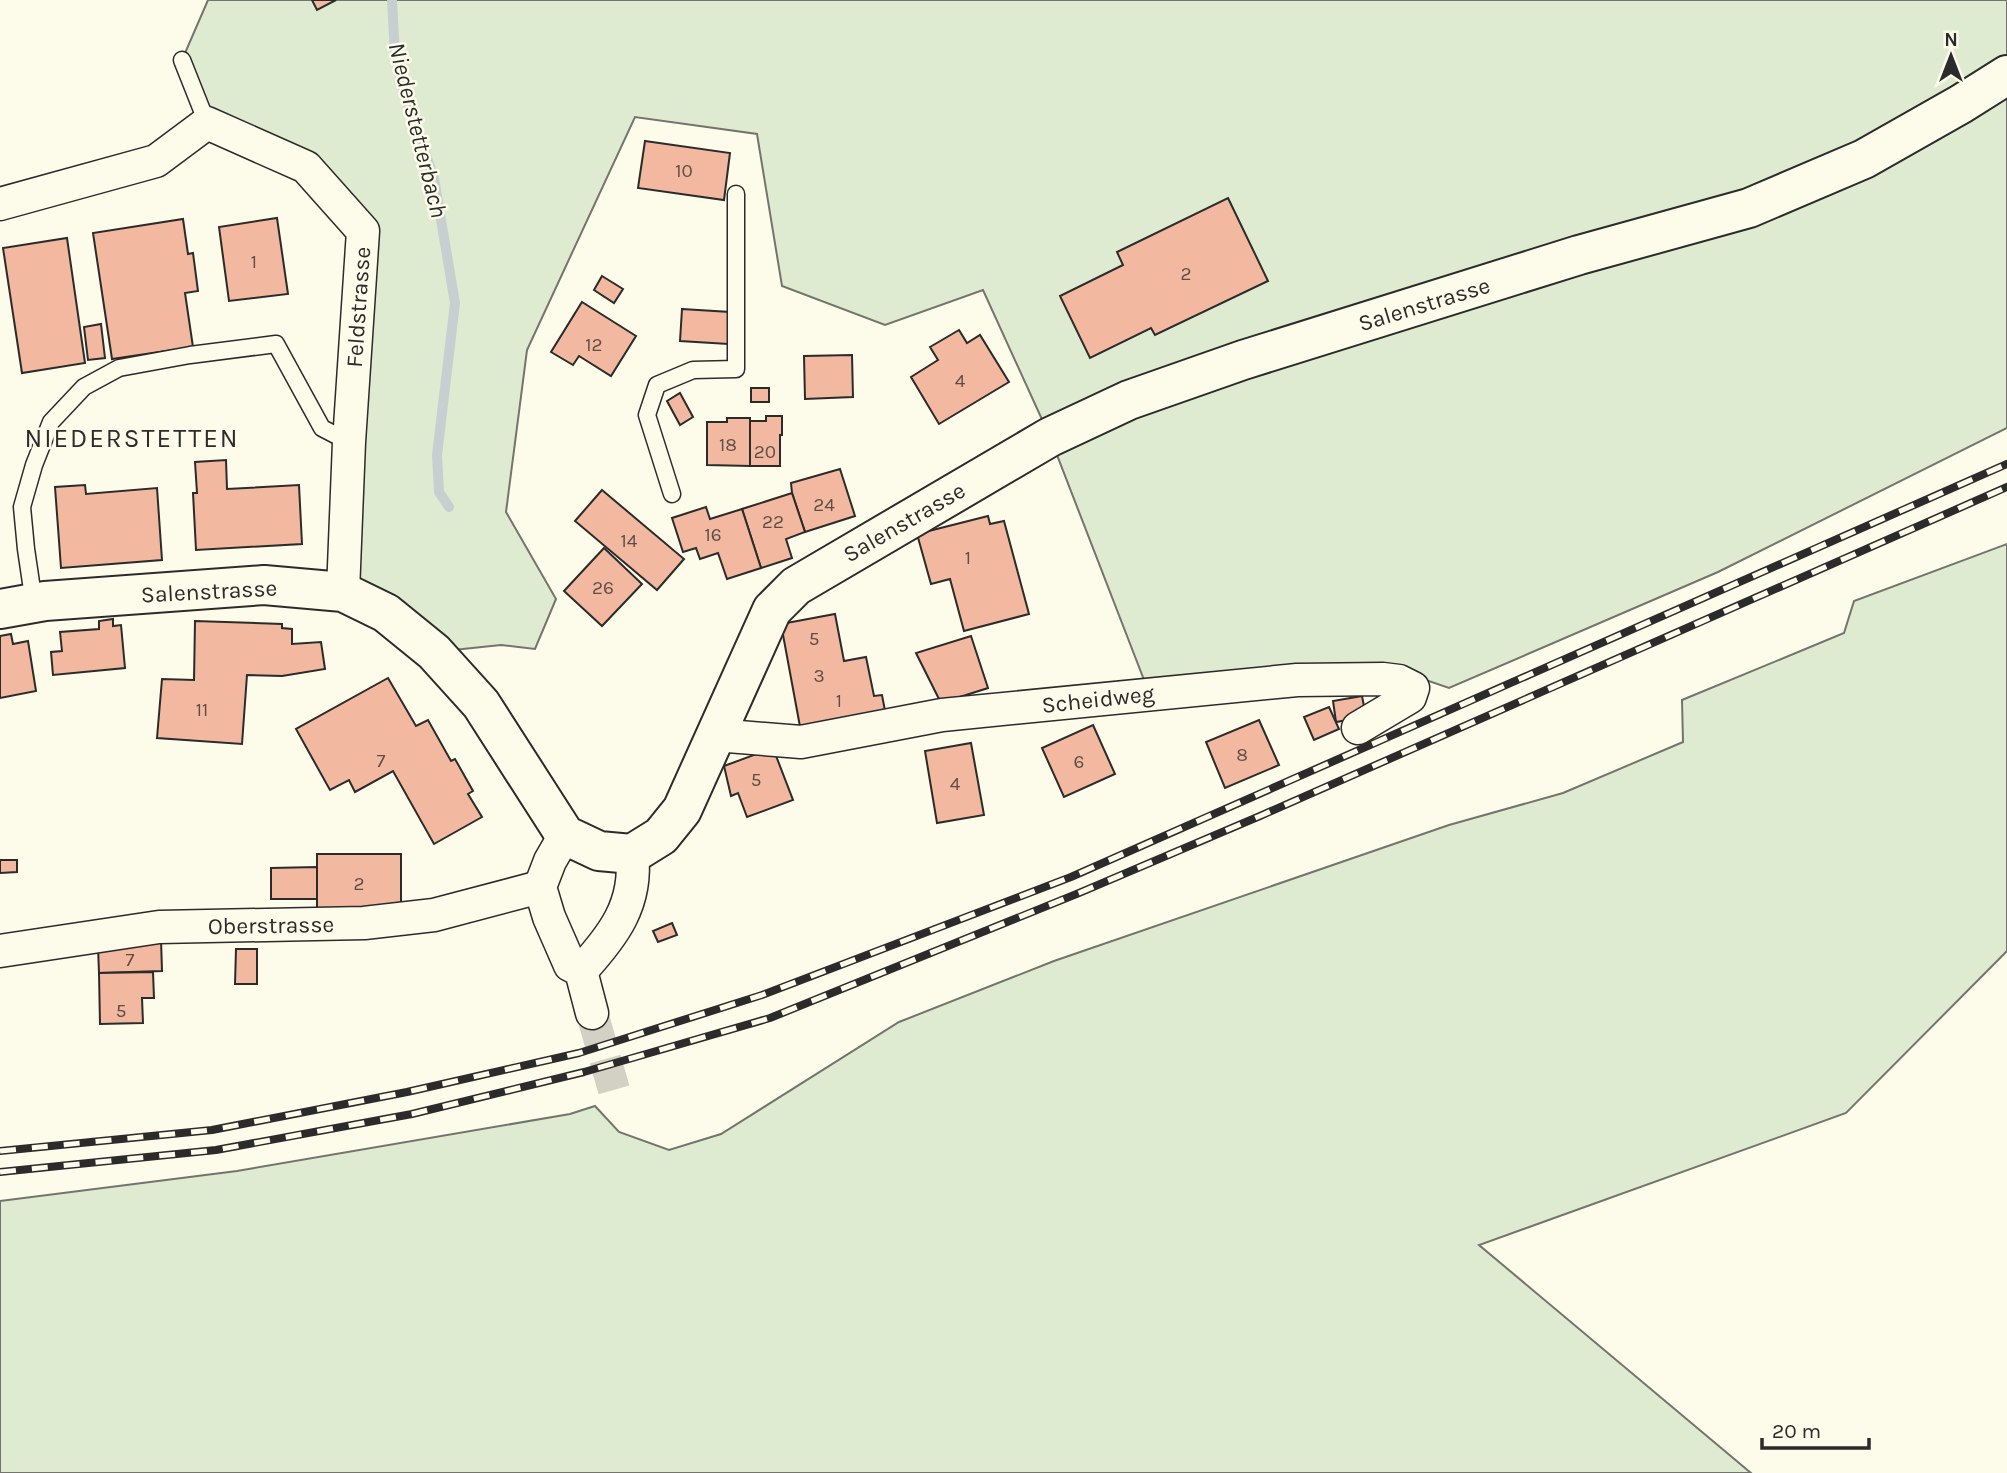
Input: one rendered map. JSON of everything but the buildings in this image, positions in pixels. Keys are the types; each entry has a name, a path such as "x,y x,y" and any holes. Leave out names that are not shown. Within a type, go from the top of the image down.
{"street":[{"name":"Salenstrasse","path":"632,854 661,836 681,810 772,610 796,586 1051,437 1129,400 1243,360 1579,255 1749,208 1864,159 2007,75"},
{"path":"0,204 156,160 207,123"},
{"name":"Feldstrasse","path":"207,123 306,167 363,231 348,442 343,592"},
{"name":"Salenstrasse","path":"17,606 264,585 343,592 386,613 442,661 481,704 565,835"},
{"name":"Scheidweg","path":"715,735 801,742 942,715 1297,680 1383,679 1399,681 1413,688 1410,697 1359,728"},
{"path":"581,971 610,940 628,903 635,875 632,854 599,851 565,835 550,861 540,887 549,917 570,965 581,971 592,1013"},
{"name":"Oberstrasse","path":"0,951 159,927 364,923 434,915 540,887"}],"lane":[{"path":"182,60 207,123"},
{"path":"672,494 647,415 657,386 693,370 736,369 736,194"},
{"path":"17,606 26,548 22,508 34,465 51,422 84,387 119,368 190,355 276,344 322,428 348,442"}],"green space":[{"path":"208,0 2007,0 2007,428 1718,572 1449,688 1423,679 1146,685 1050,437 983,290 885,325 782,286 757,134 635,117 527,350 506,512 556,599 535,649 501,645 434,652 343,592 363,231 306,167 207,123 182,60"},
{"path":"2007,544 2007,951 1846,1113 1479,1245 1751,1473 0,1473 0,1201 237,1171 570,1114 595,1106 619,1132 669,1150 721,1134 899,1022 1054,961 1449,825 1563,793 1683,742 1682,700 1844,633 1854,601"}],"waterway":[{"name":"Niederstetterbach","path":"392,0 395,54 405,96 434,178 455,303 437,455 439,492 449,507"}],"tunnel":[{"path":"592,1013 614,1090"}],"railway":[{"path":"0,1151 212,1130 407,1092 579,1053 762,995 1071,877 2007,464"},
{"path":"0,1172 216,1150 412,1114 584,1072 770,1018 1079,893 1260,816 2007,487"}],"district":[{"name":"NIEDERSTETTEN","path":"132,438"}]}
